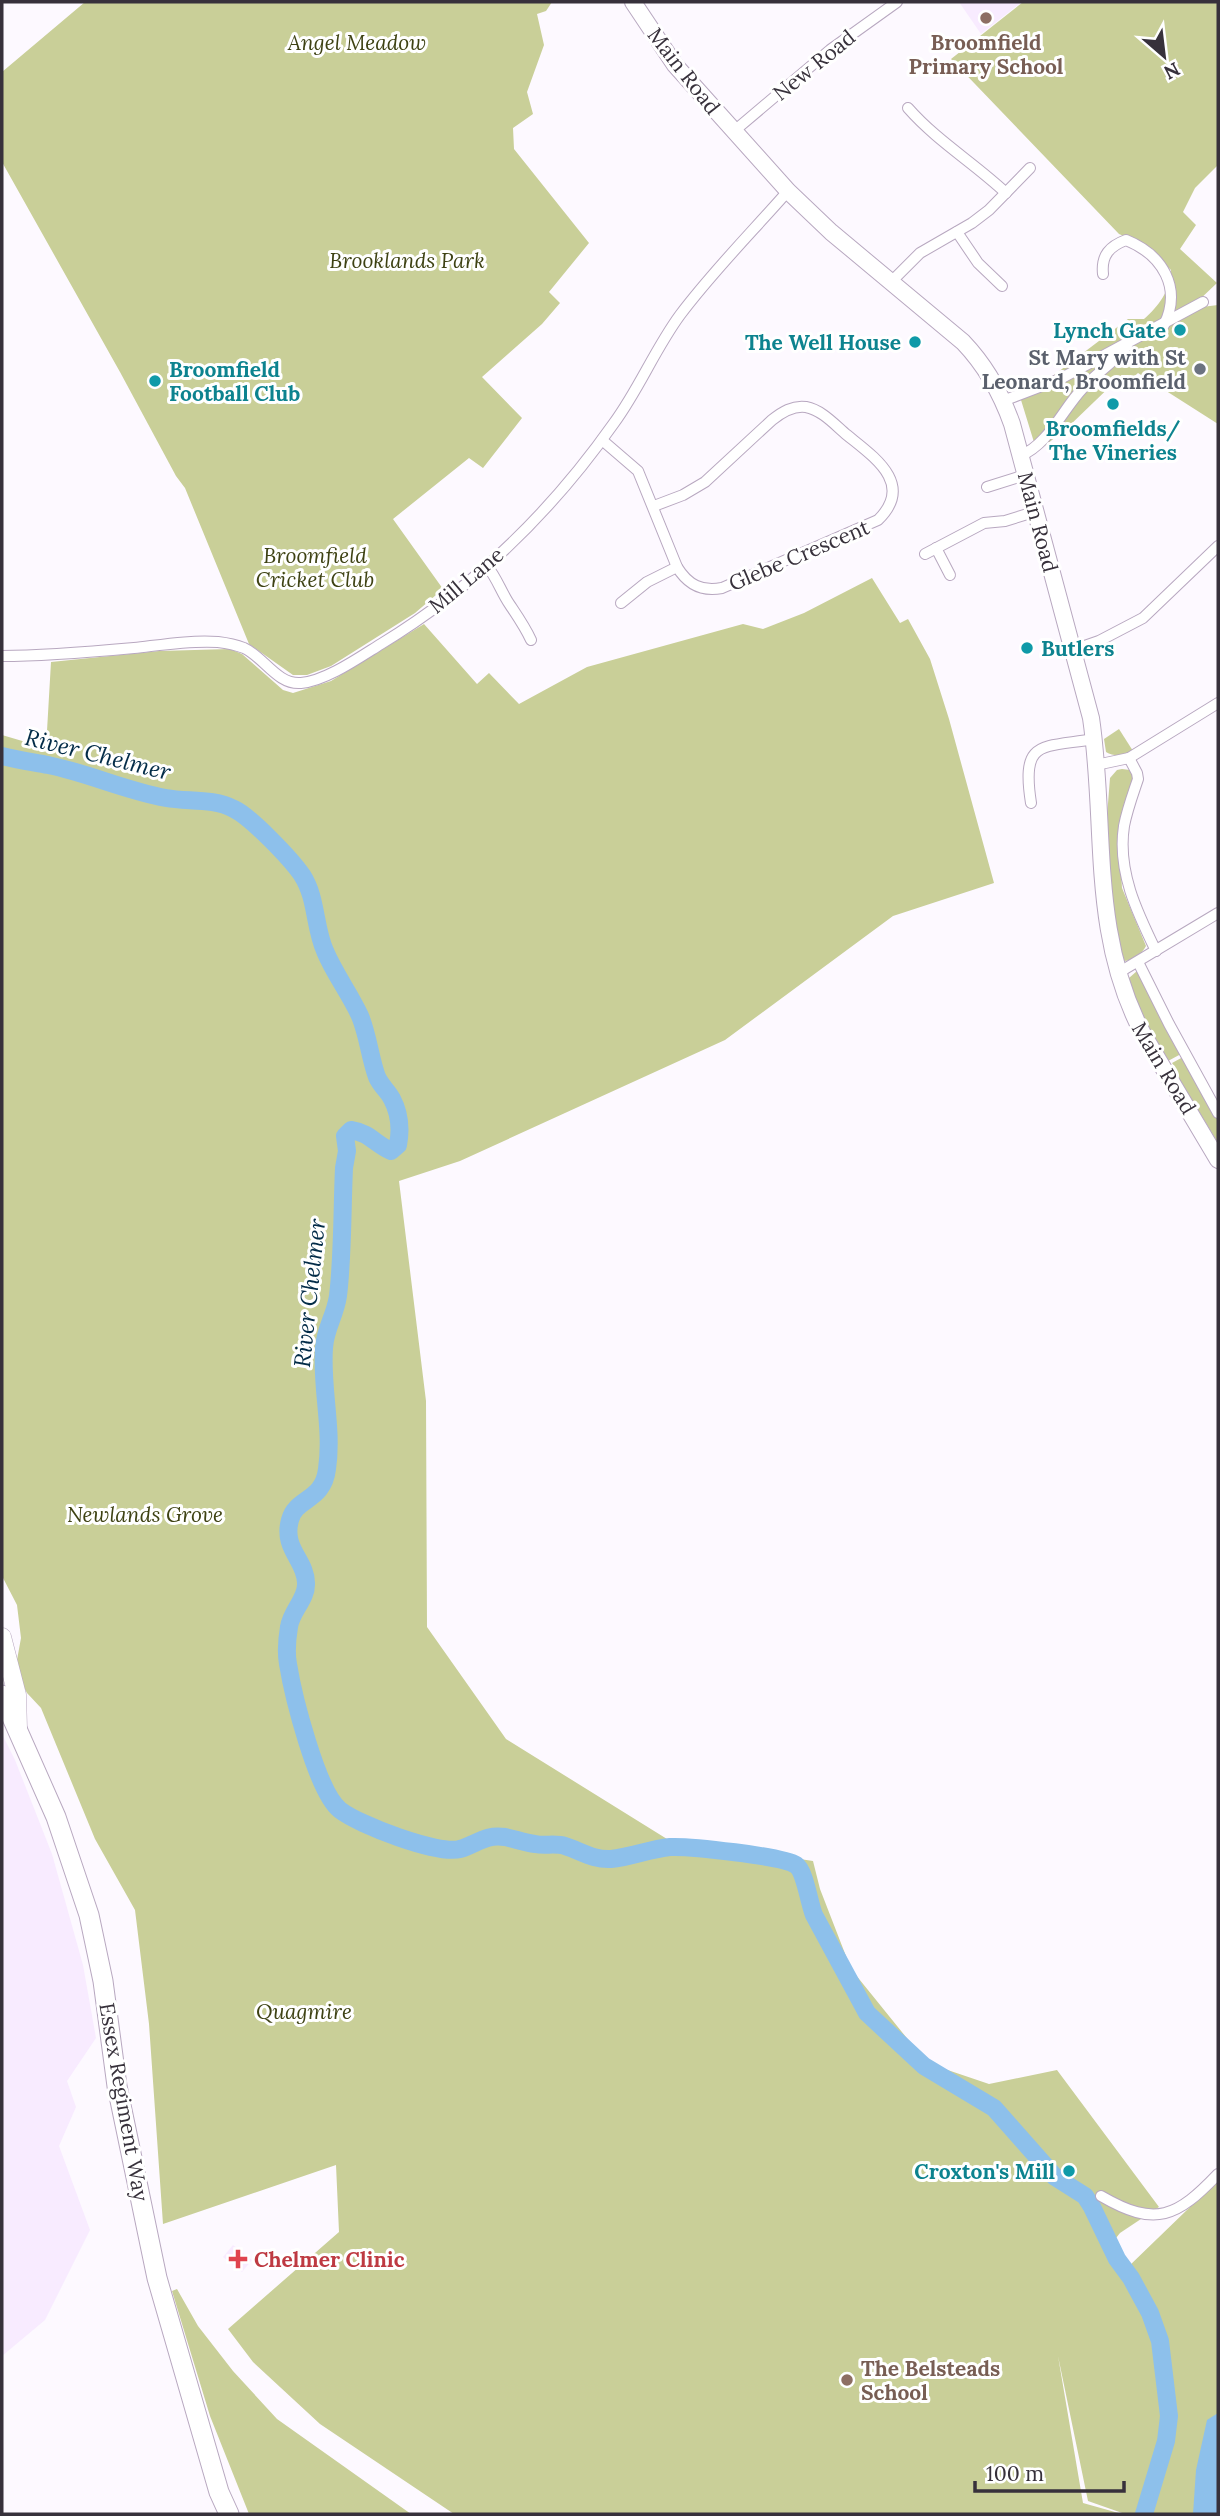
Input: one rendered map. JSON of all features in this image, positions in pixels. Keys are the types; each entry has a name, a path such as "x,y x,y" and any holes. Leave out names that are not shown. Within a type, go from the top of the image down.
{"highway":[{"name":"Essex Regiment Way","path":"2,1696 56,1817 89,1915 103,1981 117,2086 157,2277 219,2492 229,2514"}],"main road":[{"name":"Main Road","path":"633,2 675,65 733,132 788,191 963,342 980,362 1003,401 1086,694 1094,739 1103,901 1118,973 1132,1014 1218,1160"},
{"path":"2,1637 17,1695 18,1729"}],"street":[{"name":"New Road","path":"733,132 830,50 897,2"},
{"path":"908,107 942,142 982,170 1006,192"},
{"path":"891,282 920,253 957,232 989,209 1030,168"},
{"name":"Mill Lane","path":"2,656 55,655 191,642 220,642 245,648 291,683 310,682 344,666 391,638 454,594 487,566 537,516 602,440 628,403 682,312 788,191"},
{"path":"957,232 978,263 1002,286"},
{"path":"1103,274 1102,264 1106,253 1116,244 1126,240 1145,248 1161,263 1167,276 1171,310 1164,325"},
{"path":"1003,401 1048,384 1203,302"},
{"path":"1020,456 1035,449 1083,387 1105,369 1130,342"},
{"path":"1048,384 1078,378 1083,380 1083,387"},
{"name":"Glebe Crescent","path":"654,506 695,489 781,412 798,407 806,407 820,413 877,460 890,476 893,495 890,505 878,520 722,589 701,589 684,578 677,568"},
{"path":"602,440 638,471 677,568 647,582 621,603"},
{"path":"988,487 1025,475"},
{"path":"925,554 984,523 1005,521 1034,512"},
{"path":"1073,650 1099,641 1143,618 1218,546"},
{"path":"936,548 950,575"},
{"path":"487,566 531,640"},
{"path":"1096,765 1129,758 1218,704"},
{"path":"1031,803 1027,772 1028,764 1037,751 1094,739"},
{"path":"1129,758 1138,779 1123,828 1126,876 1134,903 1156,951"},
{"path":"1118,973 1218,913"},
{"name":"Main Road","path":"1138,962 1218,1113"},
{"path":"1101,2196 1129,2211 1167,2214 1184,2206 1218,2174"}],"shaded area":[{"name":"Broomfield Primary School","path":"959,2 1022,2 981,34"},
{"path":"2,1734 52,1854 83,1965 96,2038 67,2081 76,2107 59,2146 90,2230 45,2320 2,2356"},
{"name":"Chelmer Clinic","path":"233,2245 252,2260 242,2272 223,2257"}],"green space":[{"path":"85,2 552,2 546,11 537,14 544,45 527,92 533,114 513,128 514,149 589,243 549,292 560,303 542,324 482,377 522,418 483,468 469,458 393,519 443,589 415,613 331,666 307,675 293,675 249,644 185,488 2,162 2,72"},
{"path":"1023,2 1218,2 1218,165 1195,188 1183,212 1196,225 1180,249 1217,283 1197,302 1202,307 1218,305 1218,424 1138,373 1129,381 1122,375 1067,428 1037,452 1021,400 1128,319 1144,319 1163,297 1171,270 1143,244 1119,234 951,59"},
{"path":"872,578 900,623 908,619 930,659 994,883 893,916 725,1040 460,1161 399,1181 426,1401 427,1627 506,1739 667,1839 813,1861 820,1889 851,1969 927,2063 989,2084 1057,2070 1159,2207 1120,2233 1112,2243 1128,2267 1218,2180 1218,2514 1125,2514 1088,2501 1058,2356 1083,2503 1122,2514 454,2514 320,2424 253,2362 228,2329 339,2232 336,2165 163,2224 149,2024 135,1910 95,1839 41,1708 27,1693 15,1671 21,1638 17,1605 2,1576 2,735 46,748 51,662 159,651 230,649 242,654 283,690 293,693 331,681 424,624 477,684 489,673 519,704 587,667 743,624 763,629 804,613"},
{"path":"1119,729 1133,751 1120,755 1109,754 1106,752 1104,739"},
{"path":"1117,770 1130,770 1133,777 1119,842 1122,888 1146,946 1136,956 1122,961 1112,922 1105,817 1110,778"},
{"path":"1137,971 1181,1054 1168,1061 1132,989 1129,978"},
{"path":"1183,1057 1218,1120 1218,1143 1172,1067 1172,1063"},
{"path":"177,2289 198,2326 233,2371 277,2419 411,2514 249,2514 210,2416 172,2291"}],"water":[{"path":"1218,2413 1218,2514 1193,2514 1196,2470 1207,2420"}],"waterway":[{"name":"River Chelmer","path":"2,756 63,768 151,795 226,806 241,813 260,829 289,859 307,884 325,951 360,1016 377,1077 397,1110 399,1139 398,1145 391,1151 358,1131 351,1130 345,1136 347,1151 340,1280 337,1303 324,1348 329,1438 327,1469 320,1488 293,1513 288,1530 306,1583 306,1589 289,1627 288,1664 307,1742 331,1800 340,1810 381,1831 449,1850 498,1836 539,1845 562,1845 605,1859 680,1847 755,1855 796,1865 804,1880 814,1915 867,2013 924,2066 994,2108 1055,2177 1085,2196 1117,2259 1150,2313 1160,2341 1169,2416 1166,2441 1144,2514"}],"place":[{"name":"Broomfield Primary School","path":"986,18"},
{"name":"Lynch Gate","path":"1180,330"},
{"name":"The Well House","path":"915,342"},
{"name":"St Mary with St Leonard, Broomfield","path":"1200,369"},
{"name":"Broomfield Football Club","path":"155,381"},
{"name":"Broomfields/ The Vineries","path":"1113,404"},
{"name":"Butlers","path":"1027,648"},
{"name":"Croxton's Mill","path":"1069,2171"},
{"name":"Chelmer Clinic","path":"238,2259"},
{"name":"The Belsteads School","path":"847,2380"}],"park label":[{"name":"Angel Meadow","path":"357,42"},
{"name":"Brooklands Park","path":"407,260"},
{"name":"Broomfield Cricket Club","path":"315,567"},
{"name":"Newlands Grove","path":"145,1514"},
{"name":"Quagmire","path":"304,2011"}]}
